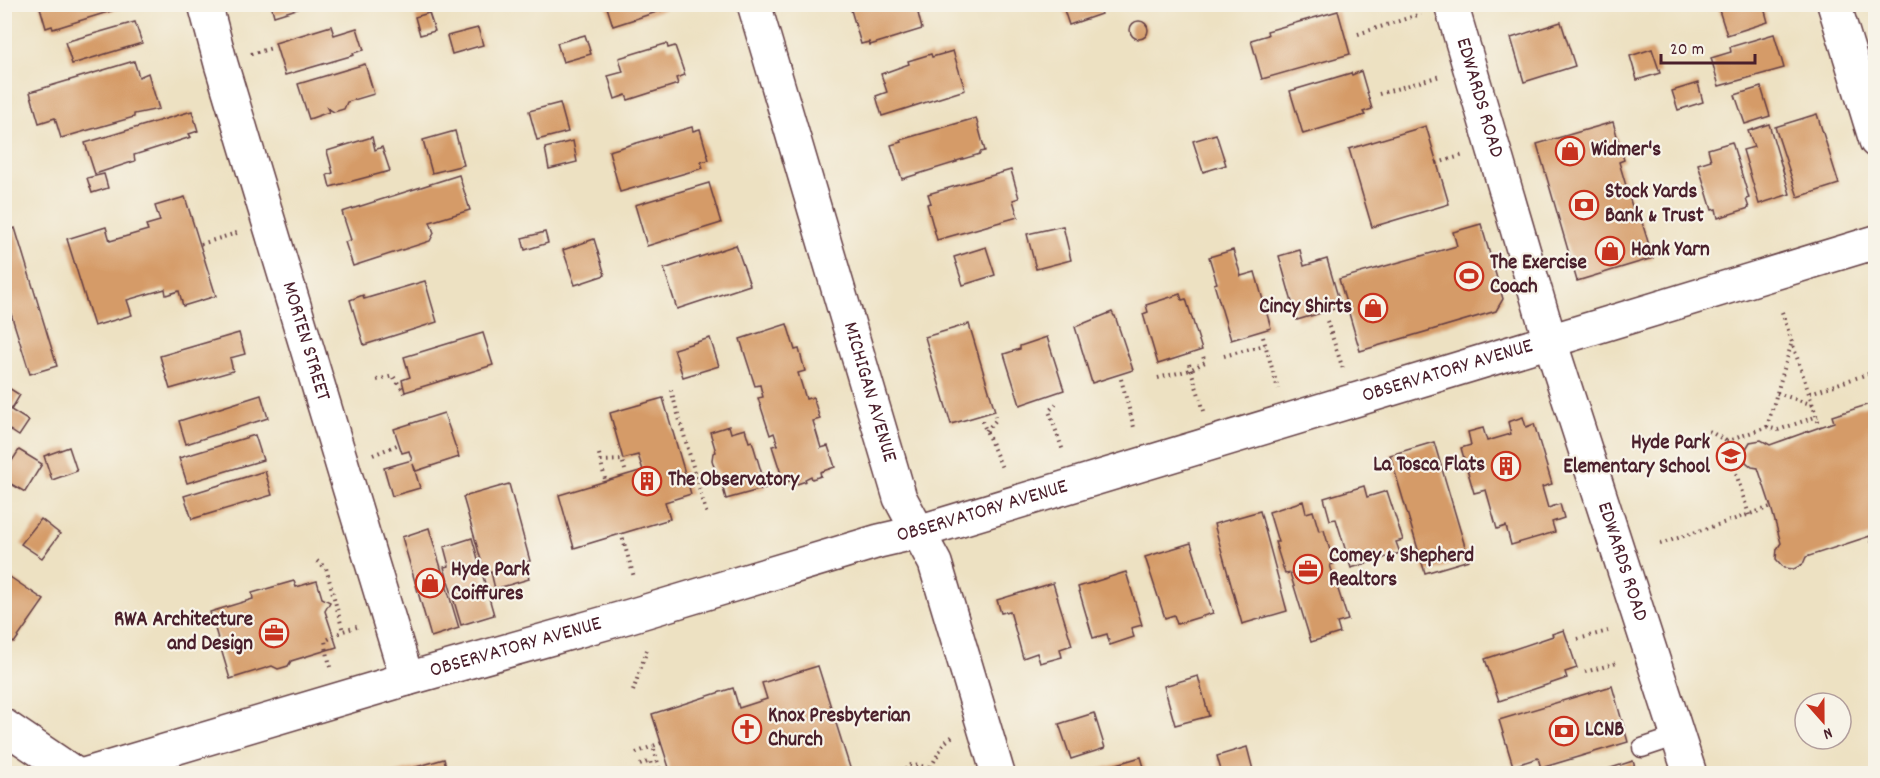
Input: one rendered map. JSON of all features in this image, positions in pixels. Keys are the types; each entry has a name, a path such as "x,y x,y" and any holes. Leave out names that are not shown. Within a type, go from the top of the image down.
{"street":[{"name":"MORTEN STREET","path":"205,4 406,679"},
{"name":"MICHIGAN AVENUE","path":"754,4 900,498 934,563 998,774"},
{"path":"1834,4 1875,141"},
{"name":"EDWARDS ROAD","path":"1440,8 1690,774"},
{"name":"OBSERVATORY AVENUE","path":"87,774 406,679 918,532 1875,242"},
{"path":"4,726 75,774"}],"lane":[{"path":"1642,748 1678,736"}],"path":[{"path":"1358,34 1440,8"},
{"path":"251,54 272,48"},
{"path":"1379,94 1447,74"},
{"path":"1437,164 1470,153"},
{"path":"201,244 244,230 268,217"},
{"path":"1782,312 1820,427"},
{"path":"1327,321 1344,370"},
{"path":"1263,337 1278,389"},
{"path":"1767,427 1791,343"},
{"path":"1224,356 1265,345"},
{"path":"1158,378 1205,362 1202,353"},
{"path":"1189,367 1204,411"},
{"path":"1810,393 1868,374 1875,380"},
{"path":"377,380 393,376 405,393"},
{"path":"1121,379 1135,431"},
{"path":"671,390 707,515"},
{"path":"1777,393 1814,405"},
{"path":"1056,404 1049,411 1063,451"},
{"path":"986,430 996,420 994,413"},
{"path":"1726,441 1767,427 1778,430 1818,416"},
{"path":"982,421 1002,468"},
{"path":"1709,431 1726,441 1749,514"},
{"path":"368,458 397,445"},
{"path":"599,454 605,479"},
{"path":"601,461 622,460 626,473"},
{"path":"1660,544 1771,507"},
{"path":"621,533 634,577"},
{"path":"317,561 326,568 343,631"},
{"path":"330,668 325,641 343,631 363,626"},
{"path":"1578,639 1608,631"},
{"path":"633,691 647,650"},
{"path":"1585,672 1617,663"},
{"path":"636,753 661,743"},
{"path":"932,766 944,743"},
{"path":"653,746 662,774"},
{"path":"640,765 650,761 653,774"},
{"path":"902,774 909,765 932,766"},
{"path":"932,766 937,774"}],"building":[{"path":"39,4 124,4 124,7 53,29 52,26 46,28"},
{"path":"271,4 310,4 310,5 274,16"},
{"path":"606,4 664,4 666,9 613,26"},
{"path":"858,4 931,4 933,9 918,13 922,29 870,45 869,42 861,44 851,10 859,7"},
{"path":"1062,4 1098,4 1101,14 1069,25"},
{"path":"1717,4 1763,4 1768,22 1727,35"},
{"path":"1338,11 1350,54 1262,79 1251,40 1268,35 1267,31"},
{"path":"429,13 435,31 420,35 415,17"},
{"path":"1135,21 1143,21 1148,26 1146,37 1135,39 1130,34 1130,26"},
{"path":"135,22 142,43 72,64 65,42"},
{"path":"1561,22 1575,66 1524,82 1511,38"},
{"path":"331,26 334,35 357,28 364,50 285,75 275,43"},
{"path":"478,28 483,45 452,54 447,36"},
{"path":"1774,34 1784,68 1719,86 1711,58 1731,52 1730,47"},
{"path":"585,35 591,54 563,62 557,43"},
{"path":"665,44 668,48 675,46 685,75 676,78 678,84 628,100 626,95 615,99 608,76 623,72 619,58"},
{"path":"1652,49 1660,73 1637,80 1630,56"},
{"path":"953,51 965,90 882,116 876,96 887,92 881,74 909,64 908,61 931,54 932,57"},
{"path":"134,61 139,77 148,73 159,109 134,114 134,117 61,138 55,118 39,123 30,92"},
{"path":"365,64 374,94 347,102 344,109 334,112 327,108 329,112 309,119 298,84"},
{"path":"1361,71 1372,109 1363,112 1365,115 1303,134 1290,91"},
{"path":"1698,83 1703,102 1678,110 1672,91"},
{"path":"1761,87 1770,116 1745,124 1735,95"},
{"path":"560,103 568,132 537,140 529,111"},
{"path":"192,111 198,131 189,134 191,137 134,155 135,161 95,174 85,143"},
{"path":"1817,114 1839,184 1798,197 1775,127"},
{"path":"976,118 985,151 902,179 891,145 901,142 900,140"},
{"path":"1613,122 1624,160 1619,162 1636,220 1641,219 1653,258 1577,281 1537,144"},
{"path":"1769,124 1790,194 1759,204 1743,150 1754,147 1748,131"},
{"path":"1426,126 1449,204 1372,227 1349,149"},
{"path":"692,127 693,131 700,129 709,160 701,162 703,168 620,192 609,151"},
{"path":"455,131 464,165 432,173 423,140"},
{"path":"1216,134 1226,165 1203,172 1193,141"},
{"path":"372,137 375,150 382,147 390,171 330,187 327,175 333,173 327,151"},
{"path":"573,141 577,162 549,169 545,148"},
{"path":"1732,142 1749,198 1746,199 1749,208 1718,218 1716,209 1712,210 1698,164 1711,160 1708,149"},
{"path":"1011,170 1019,198 1013,200 1018,217 937,240 927,204 931,203 928,194"},
{"path":"104,174 108,188 92,193 87,178"},
{"path":"459,175 470,210 430,222 434,233 430,241 353,266 345,242 351,240 342,212"},
{"path":"709,183 721,223 647,246 635,205"},
{"path":"185,197 216,296 183,306 179,291 166,295 165,289 127,300 132,315 94,326 67,239 106,227 110,241 148,230 146,225 160,221 155,206"},
{"path":"1481,224 1503,299 1496,311 1360,351 1339,279 1457,246 1453,232"},
{"path":"1063,226 1071,260 1036,269 1027,234"},
{"path":"15,228 57,366 30,374 4,292 4,232"},
{"path":"545,232 548,243 525,250 522,238"},
{"path":"594,239 605,275 575,285 563,250"},
{"path":"736,245 750,285 677,309 664,269"},
{"path":"986,247 995,275 963,285 954,257"},
{"path":"1233,250 1241,276 1255,272 1271,328 1231,340 1214,284 1217,283 1209,257"},
{"path":"1300,250 1304,266 1327,259 1341,307 1297,320 1279,256"},
{"path":"425,281 437,322 364,345 350,300 363,295 364,299"},
{"path":"1180,294 1182,300 1186,299 1202,350 1158,364 1143,314 1148,312 1146,305"},
{"path":"1112,312 1133,370 1092,383 1075,327"},
{"path":"787,324 795,350 799,349 805,371 798,373 806,399 813,397 820,419 813,421 821,448 828,446 835,467 820,472 821,476 812,479 811,476 805,479 806,481 797,484 795,479 784,483 772,446 778,445 774,433 770,435 758,398 763,397 760,385 755,386 740,339"},
{"path":"969,324 995,411 951,424 925,337"},
{"path":"239,333 245,354 230,358 233,371 170,389 160,356"},
{"path":"483,333 493,365 405,392 402,380 410,377 404,357"},
{"path":"1047,337 1064,390 1020,405 1004,354"},
{"path":"710,338 719,366 683,377 674,349"},
{"path":"4,385 20,395 11,410 29,421 19,436 4,426"},
{"path":"261,395 268,418 186,444 179,421"},
{"name":"The Observatory","path":"663,398 691,494 665,502 670,519 574,548 559,495 643,470 638,455 623,459 610,413"},
{"path":"1876,402 1876,540 1871,542 1870,536 1806,557 1803,564 1794,569 1784,568 1776,559 1777,549 1781,543 1758,468 1746,462 1744,452 1750,442 1761,440 1770,445 1834,422 1832,416"},
{"path":"444,413 459,457 416,471 413,464 420,488 392,496 384,468 412,460 409,451 402,453 394,429"},
{"name":"La Tosca Flats","path":"1523,417 1526,427 1534,424 1552,484 1542,487 1548,508 1560,504 1564,518 1552,522 1555,532 1511,545 1506,526 1497,529 1486,490 1474,493 1461,448 1471,445 1468,432 1483,428 1487,441 1511,434 1508,422"},
{"path":"729,426 731,433 745,429 749,442 752,441 766,488 726,499 719,474 712,460 713,453 716,452 710,432"},
{"path":"255,435 263,460 187,483 179,458"},
{"path":"1434,442 1469,560 1425,573 1390,455"},
{"path":"69,447 77,471 52,480 44,456"},
{"path":"19,450 42,464 25,492 4,480 4,473"},
{"path":"265,471 272,495 192,519 184,496"},
{"path":"509,484 530,561 525,563 529,579 495,589 491,572 485,574 463,497"},
{"path":"1364,486 1367,497 1387,491 1403,540 1396,542 1400,553 1351,568 1336,519 1330,520 1324,498"},
{"name":"Comey & Shepherd Realtors","path":"1303,501 1306,513 1313,511 1319,531 1324,530 1334,564 1330,565 1348,620 1337,623 1340,633 1311,642 1290,573 1285,574 1269,512"},
{"path":"1260,511 1287,611 1242,624 1214,524"},
{"path":"41,519 60,534 42,558 21,544"},
{"name":"Hyde Park Coiffures","path":"429,528 459,628 431,637 402,537"},
{"path":"472,538 494,615 461,625 444,567 449,566 444,547"},
{"path":"1191,543 1213,613 1177,624 1174,615 1165,618 1145,557"},
{"path":"1126,572 1142,625 1131,628 1134,637 1110,645 1107,634 1093,638 1078,587"},
{"path":"10,577 44,600 14,643 4,637 4,586"},
{"name":"RWA Architecture and Design","path":"294,581 296,587 317,581 322,598 330,602 325,611 337,647 291,661 288,666 278,669 272,666 230,679 210,612 253,599 252,593"},
{"path":"1053,583 1072,645 1060,649 1062,657 1040,663 1037,653 1023,658 1010,611 1001,613 997,600"},
{"path":"1564,630 1577,668 1565,672 1567,678 1499,701 1485,659 1553,636 1552,634"},
{"name":"Knox Presbyterian Church","path":"818,666 852,774 671,774 652,714 733,688 739,708 767,699 762,683"},
{"path":"1198,676 1209,716 1175,725 1164,686"},
{"name":"LCNB","path":"1612,686 1628,742 1541,768 1538,758 1513,766 1499,720"},
{"path":"1094,713 1105,748 1071,759 1059,724"},
{"path":"1247,747 1254,774 1222,774 1217,756"},
{"path":"1141,757 1146,774 1086,774 1086,773"},
{"path":"444,759 448,774 395,774 395,773"},
{"path":"1633,761 1637,774 1595,774 1595,773"}],"place":[{"name":"Widmer's","path":"1570,151"},
{"name":"Stock Yards Bank & Trust","path":"1584,205"},
{"name":"Hank Yarn","path":"1610,251"},
{"name":"The Exercise Coach","path":"1469,276"},
{"name":"Cincy Shirts","path":"1373,308"},
{"name":"Hyde Park Elementary School","path":"1731,456"},
{"name":"La Tosca Flats","path":"1506,466"},
{"name":"The Observatory","path":"647,481"},
{"name":"Comey & Shepherd Realtors","path":"1308,569"},
{"name":"Hyde Park Coiffures","path":"430,583"},
{"name":"RWA Architecture and Design","path":"274,633"},
{"name":"Knox Presbyterian Church","path":"747,729"},
{"name":"LCNB","path":"1564,731"}]}
